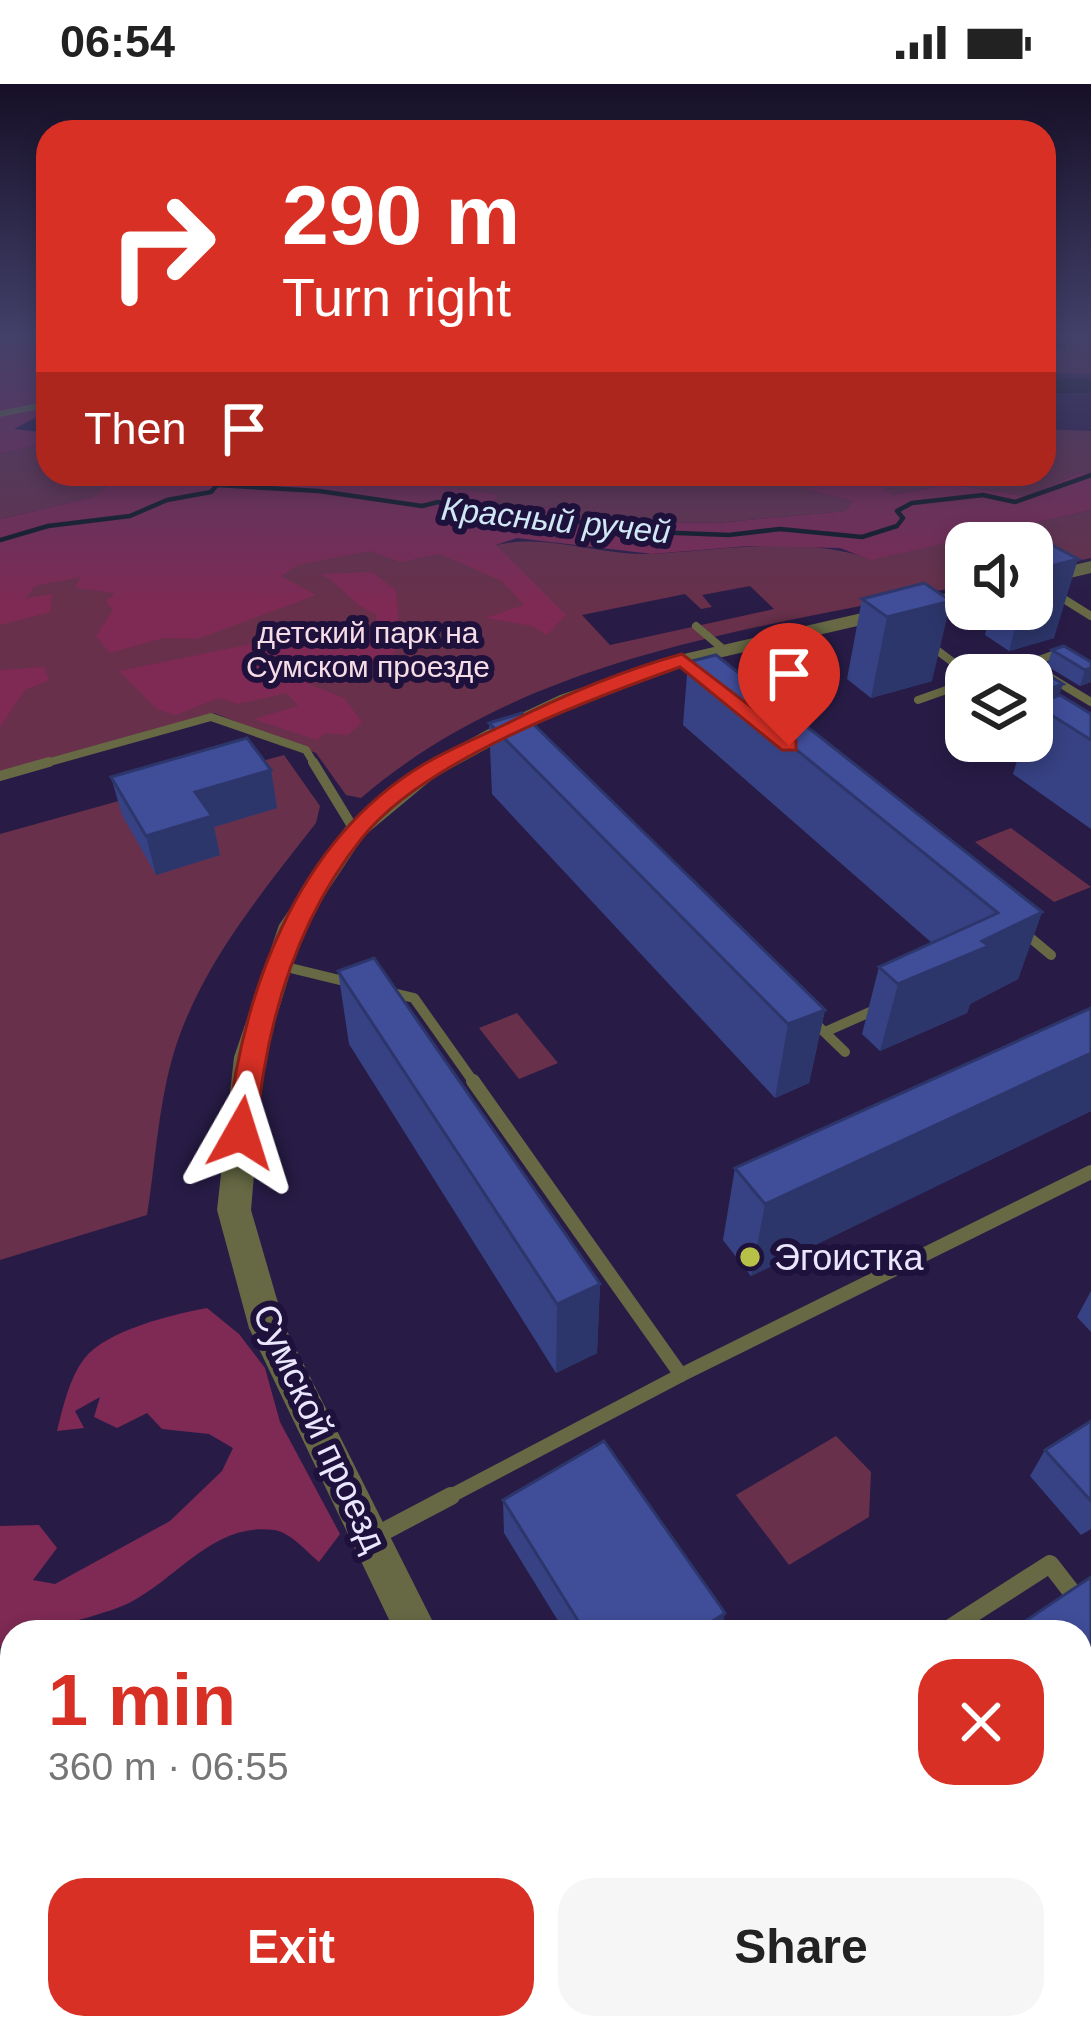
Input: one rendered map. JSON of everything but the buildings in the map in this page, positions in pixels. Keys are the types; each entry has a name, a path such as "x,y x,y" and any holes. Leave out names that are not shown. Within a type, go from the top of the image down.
{"street":[{"path":"1053,576 1091,567"},
{"name":"Сумской проезд","path":"411,1620 267,1328 234,1210 249,1057 292,925 355,831 427,772 516,734 586,693 722,650 895,620 945,603"}],"lane":[{"path":"1053,592 1091,616"},
{"path":"696,626 722,650"},
{"path":"921,639 945,657"},
{"path":"1091,671 1061,652 1028,664 1091,702"},
{"path":"918,700 945,690"},
{"path":"0,776 211,717 306,750 355,831"},
{"path":"1014,925 1052,955"},
{"path":"276,964 414,998 682,1375"},
{"path":"825,1032 896,1000"},
{"path":"808,1016 845,1052"},
{"path":"370,1538 682,1375 1091,1172"},
{"path":"963,1620 1050,1564 1091,1617"}],"green space":[{"path":"0,423 25,423 14,429 36,432 36,446 0,454"},
{"path":"1056,430 1091,431 1091,474 1076,474 1056,483"},
{"path":"36,446 36,486 107,486 95,497 0,519 0,454"},
{"path":"1076,474 1091,474 1091,510 1038,522 945,522 945,543 871,560 840,548 748,546 652,554 517,538 496,545 566,615 547,635 532,626 485,618 524,605 502,581 440,554 400,562 370,551 298,565 281,576 316,595 198,639 164,638 110,653 96,636 113,610 106,601 115,593 75,588 81,577 35,586 26,598 52,594 50,612 0,625 0,519 94,497 107,486 433,486 499,494 488,509 575,507 580,521 716,523 846,511 853,501 803,489 821,486 881,486 893,495 961,486 1026,496"},
{"path":"428,486 938,486 893,495 807,490 854,501 847,511 716,523 579,521 575,507 486,509 498,494"},
{"path":"961,486 1049,486 1026,496"},
{"name":"детский парк на Сумском проезде","path":"1091,510 1091,558 1053,566 1053,522 1037,522"},
{"name":"детский парк на Сумском проезде","path":"214,534 486,548 548,543 630,554 790,546 872,559 945,543 945,589 727,634 571,679 497,710 427,749 361,798 346,795 316,753 214,713 0,772 0,589","holes":["750,586 774,609 610,645 582,615 685,594 701,609 712,607 702,595"]},
{"path":"372,572 396,590 401,644 383,666 353,669 346,683 307,683 344,698 362,722 348,735 326,733 317,740 253,719 298,706 287,693 238,704 219,698 175,715 157,709 119,671 325,629 333,634 374,632 377,614 320,574"},
{"path":"44,667 49,680 25,690 0,727 0,670"},
{"path":"284,755 320,806 316,823 232,935 183,1026 163,1097 147,1215 0,1260 0,834"},
{"path":"1011,828 1091,887 1054,902 975,842"},
{"path":"517,1013 558,1063 519,1079 479,1028"},
{"path":"207,1308 239,1334 265,1368 280,1422 340,1534 319,1562 292,1538 274,1530 233,1535 197,1554 129,1603 104,1613 78,1620 0,1620 0,1526 39,1525 57,1548 33,1580 55,1584 170,1521 222,1471 233,1448 209,1434 162,1429 147,1413 117,1428 94,1417 100,1397 75,1411 84,1428 57,1431 74,1375 94,1349 141,1325"},
{"path":"836,1436 871,1472 869,1517 789,1565 736,1495"}],"waterway":[{"name":"Красный ручей","path":"234,486 319,491 422,506 438,502 492,518 521,514 652,532 729,535 780,529 862,537 897,526 903,518 897,511 912,503 983,495 1015,502 1091,475"},
{"name":"Красный ручей","path":"0,540 48,526 130,516 167,500 211,492 216,486"}],"place":[{"name":"Эгоистка","path":"750,1257"}],"route":[{"path":"241,1133 249,1057 279,953 292,925 355,831 427,772 568,700 682,660 789,746"}]}
